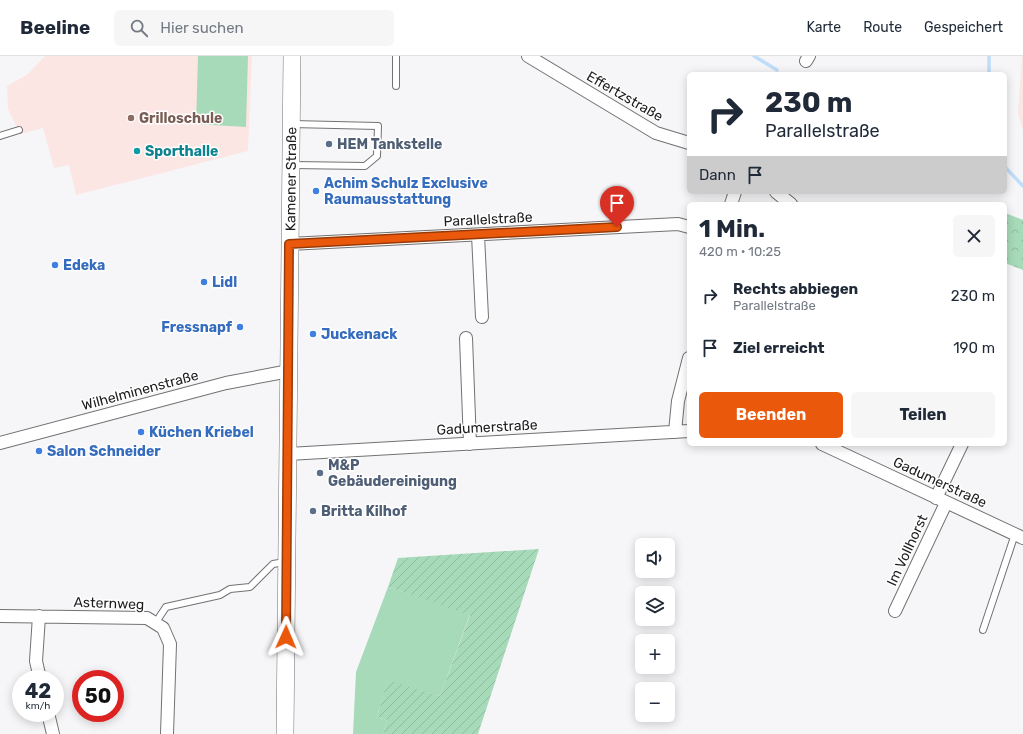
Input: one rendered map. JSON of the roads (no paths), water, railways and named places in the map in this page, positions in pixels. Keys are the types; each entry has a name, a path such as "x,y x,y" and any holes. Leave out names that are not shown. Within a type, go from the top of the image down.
{"main road":[{"name":"Kamener Straße","path":"285,734 292,56"}],"street":[{"name":"Effertzstraße","path":"528,56 656,133 687,142"},
{"path":"778,194 788,202"},
{"name":"Parallelstraße","path":"289,244 678,224 687,226"},
{"path":"478,235 482,317"},
{"path":"466,338 470,444"},
{"path":"674,432 678,401 687,366"},
{"name":"Wilhelminenstraße","path":"0,443 226,383 289,371"},
{"name":"Gadumerstraße","path":"288,454 687,431"},
{"name":"Gadumerstraße","path":"826,446 1019,536"},
{"name":"Im Vollhorst","path":"895,611 941,500 961,446"},
{"name":"Asternweg","path":"0,616 147,618 156,622 163,628 170,644 167,734"},
{"path":"38,670 36,661 39,616"},
{"path":"50,722 53,734"}],"lane":[{"path":"396,56 396,86"},
{"path":"290,165 365,166 377,156 378,126 291,124"},
{"path":"0,136 19,130"},
{"path":"983,630 1019,536"},
{"path":"156,622 166,607 220,594 230,589 250,587 273,564 277,562 287,562"}],"waterway":[{"path":"754,56 777,70"},
{"path":"989,56 989,72"},
{"path":"1007,169 1023,186"}],"place":[{"name":"Grilloschule","path":"131,118"},
{"name":"HEM Tankstelle","path":"329,144"},
{"name":"Sporthalle","path":"137,151"},
{"name":"Achim Schulz Exclusive Raumausstattung","path":"316,191"},
{"name":"Edeka","path":"55,265"},
{"name":"Lidl","path":"204,282"},
{"name":"Fressnapf","path":"240,327"},
{"name":"Juckenack","path":"313,334"},
{"name":"Küchen Kriebel","path":"141,432"},
{"name":"Salon Schneider","path":"39,451"},
{"name":"M&P Gebäudereinigung","path":"320,473"},
{"name":"Britta Kilhof","path":"313,511"}]}
